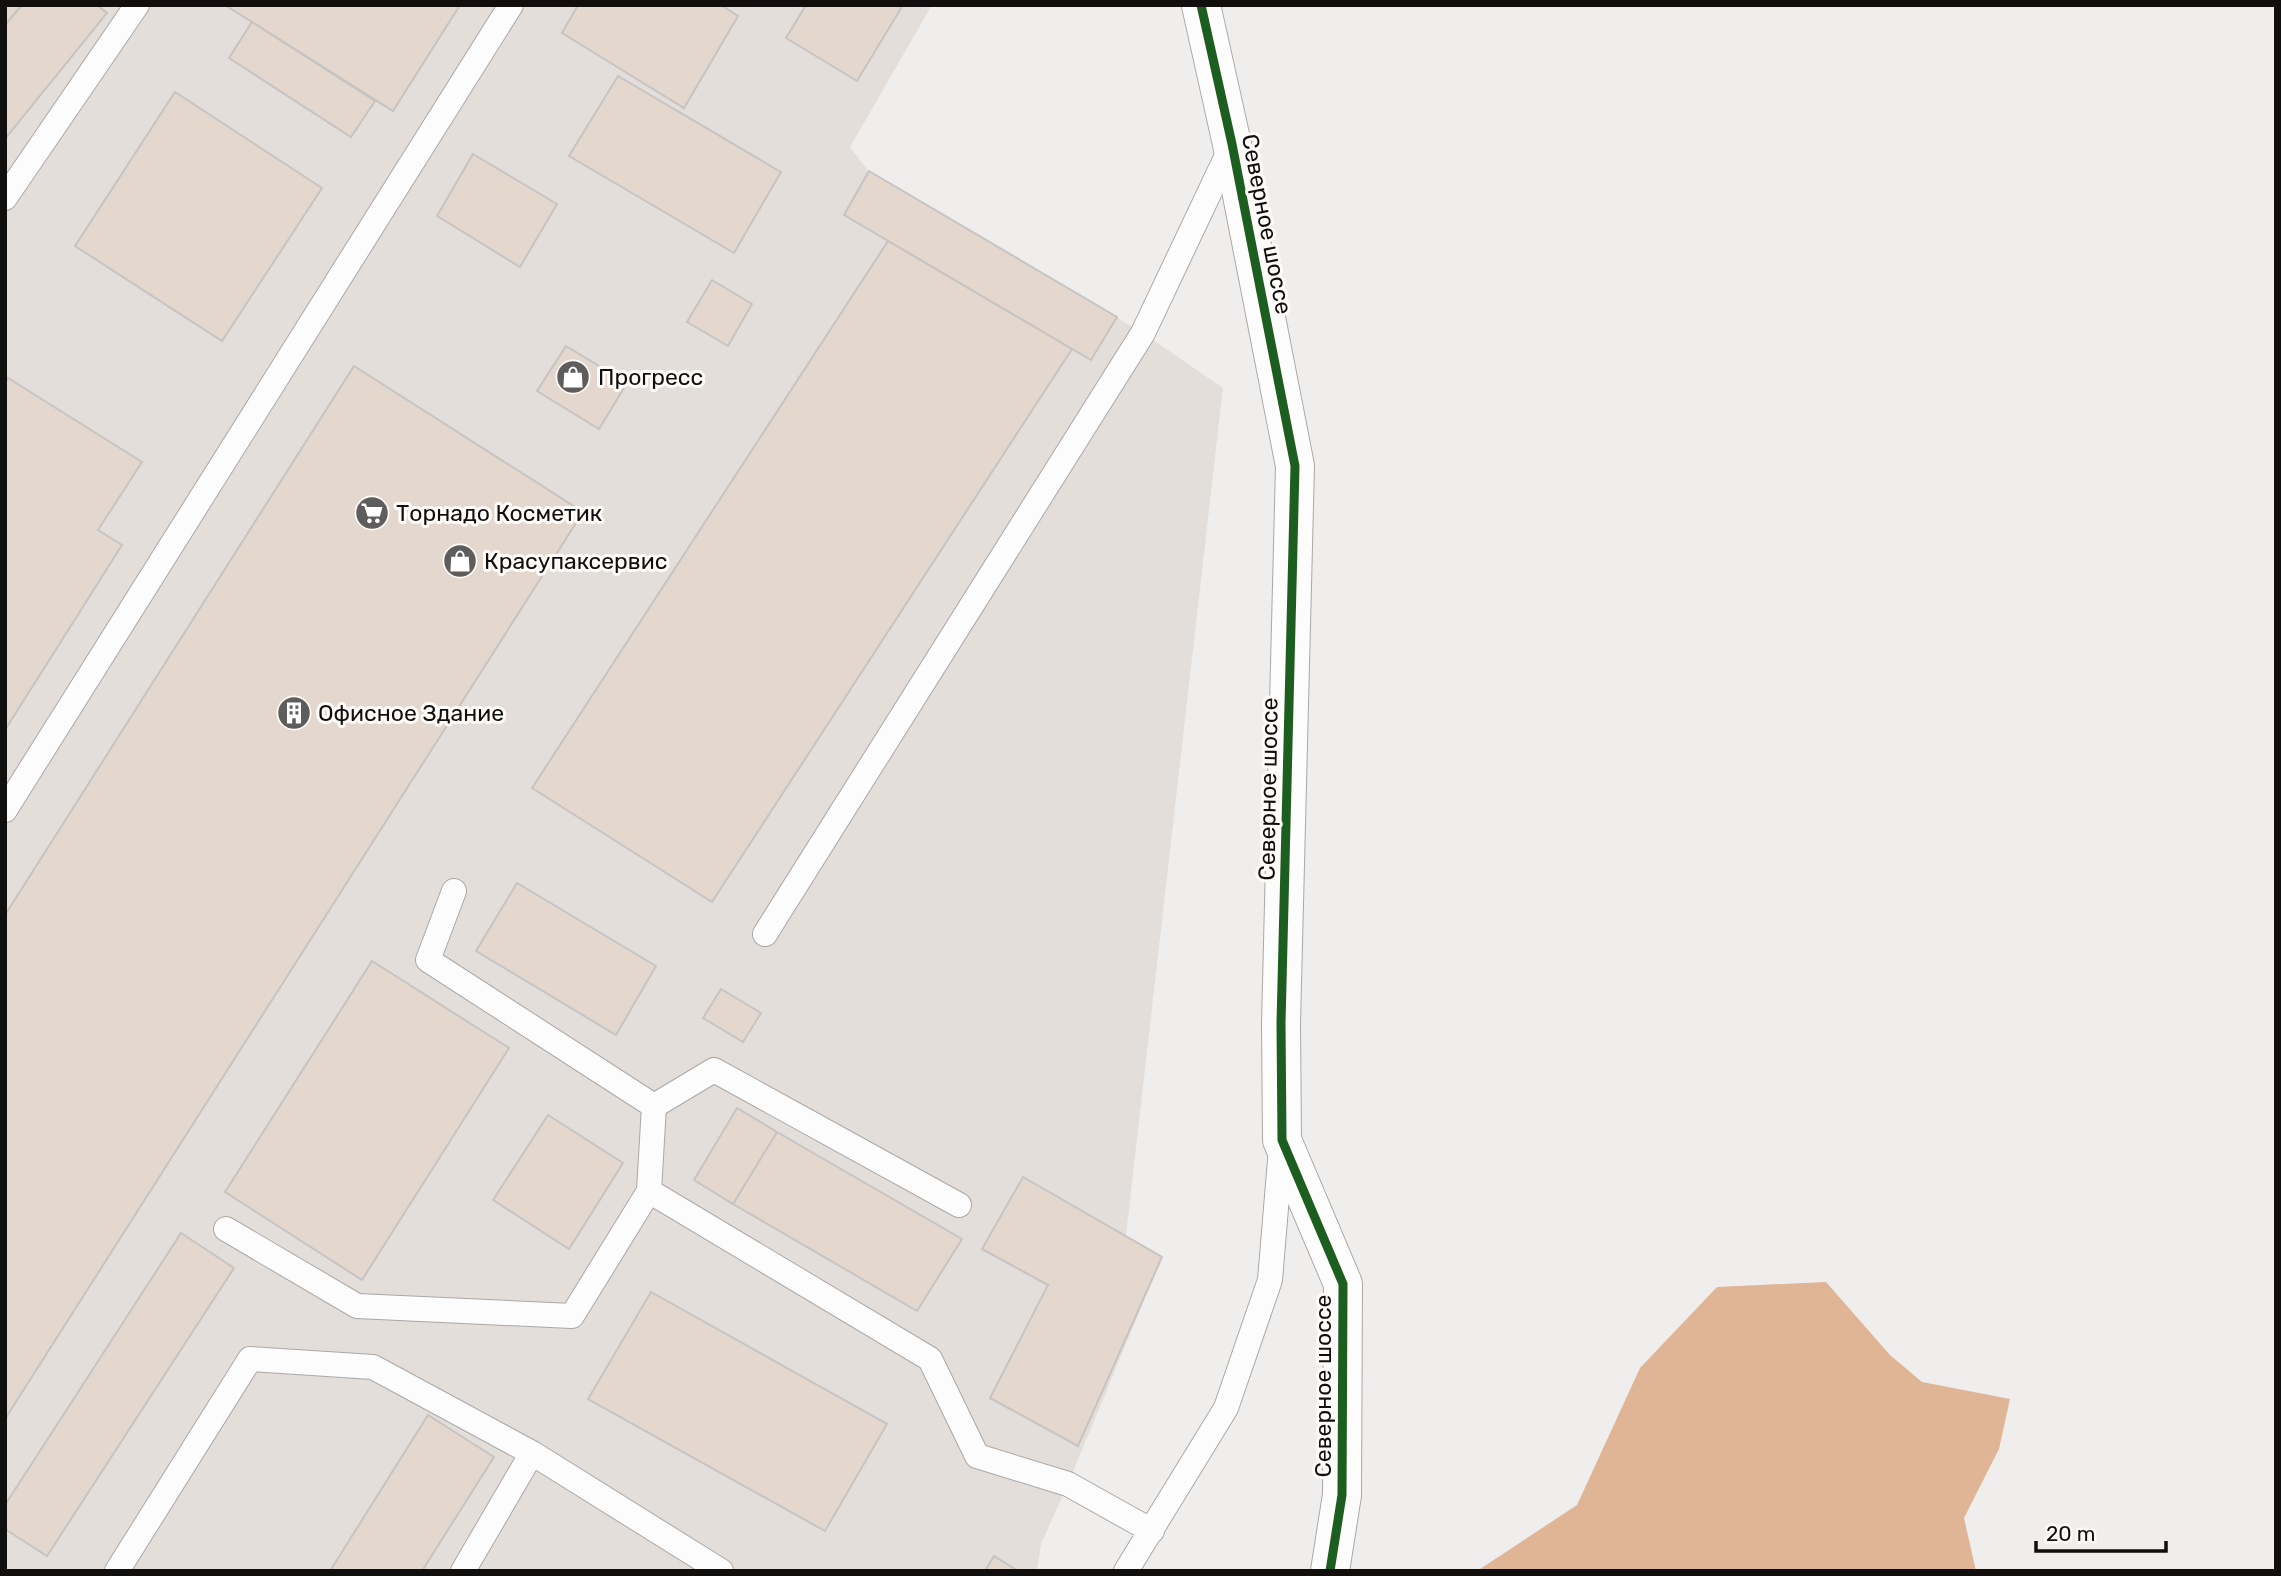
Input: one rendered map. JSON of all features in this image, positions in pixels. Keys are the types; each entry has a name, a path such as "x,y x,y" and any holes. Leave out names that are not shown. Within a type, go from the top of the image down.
{"street":[{"name":"Северное шоссе","path":"1201,5 1232,144 1295,466 1281,1023 1282,1140 1343,1284 1342,1495 1330,1571"}],"lane":[{"path":"5,198 137,5"},
{"path":"5,810 511,5"},
{"path":"765,934 1143,333 1232,144"},
{"path":"454,891 428,960 654,1106"},
{"path":"654,1106 714,1070 959,1205"},
{"path":"226,1229 357,1306 572,1316 649,1191 654,1106"},
{"name":"Северное шоссе","path":"1126,1571 1226,1408 1270,1280 1282,1140"},
{"path":"649,1191 930,1359 977,1456 1068,1484 1152,1531"},
{"path":"117,1571 250,1359 373,1367 532,1453 721,1571"},
{"path":"463,1571 532,1453"}],"shaded area":[{"path":"5,5 932,5 850,147 869,172 1143,333 1223,388 1126,1235 1162,1257 1041,1544 1037,1571 5,1571"},
{"path":"1826,1282 1890,1355 1922,1382 2010,1399 1999,1449 1964,1518 1976,1571 1477,1571 1577,1505 1640,1368 1717,1287"}],"building":[{"path":"5,5 22,5 5,25"},
{"path":"22,5 97,5 107,13 5,139 5,25"},
{"path":"225,5 460,5 393,111"},
{"path":"578,5 721,5 738,16 684,108 562,33"},
{"path":"806,5 903,5 857,81 786,38"},
{"path":"252,22 375,101 351,137 229,58"},
{"path":"618,76 781,172 734,253 569,156"},
{"path":"175,92 322,188 222,341 75,246"},
{"path":"473,154 557,204 520,267 437,216"},
{"path":"869,171 1117,317 1091,360 844,215"},
{"path":"888,241 1072,349 712,902 532,788"},
{"path":"712,280 752,304 728,346 687,322"},
{"path":"566,346 627,383 599,429 537,391"},
{"name":"Офисное Здание","path":"354,366 583,512 5,1419 5,915"},
{"path":"8,378 142,462 98,530 122,545 5,730 5,383"},
{"path":"517,883 656,966 616,1035 476,951"},
{"path":"372,961 509,1048 362,1280 225,1192"},
{"path":"721,989 761,1013 743,1042 703,1018"},
{"path":"737,1108 777,1132 733,1204 694,1180"},
{"path":"548,1115 623,1163 569,1249 493,1200"},
{"path":"777,1132 962,1239 917,1311 733,1204"},
{"path":"1023,1177 1162,1257 1078,1446 990,1398 1048,1285 982,1249"},
{"path":"181,1233 234,1268 47,1556 5,1529 5,1505"},
{"path":"651,1292 887,1424 825,1531 588,1399"},
{"path":"428,1415 494,1457 422,1571 330,1571"},
{"path":"994,1556 1018,1571 985,1571"}],"cycle path":[{"path":"1201,5 1232,144 1295,466 1281,1023 1282,1140 1343,1284 1342,1495 1330,1571"}],"place":[{"name":"Прогресс","path":"573,377"},
{"name":"Торнадо Косметик","path":"372,513"},
{"name":"Красупаксервис","path":"460,561"},
{"name":"Офисное Здание","path":"294,713"}]}
